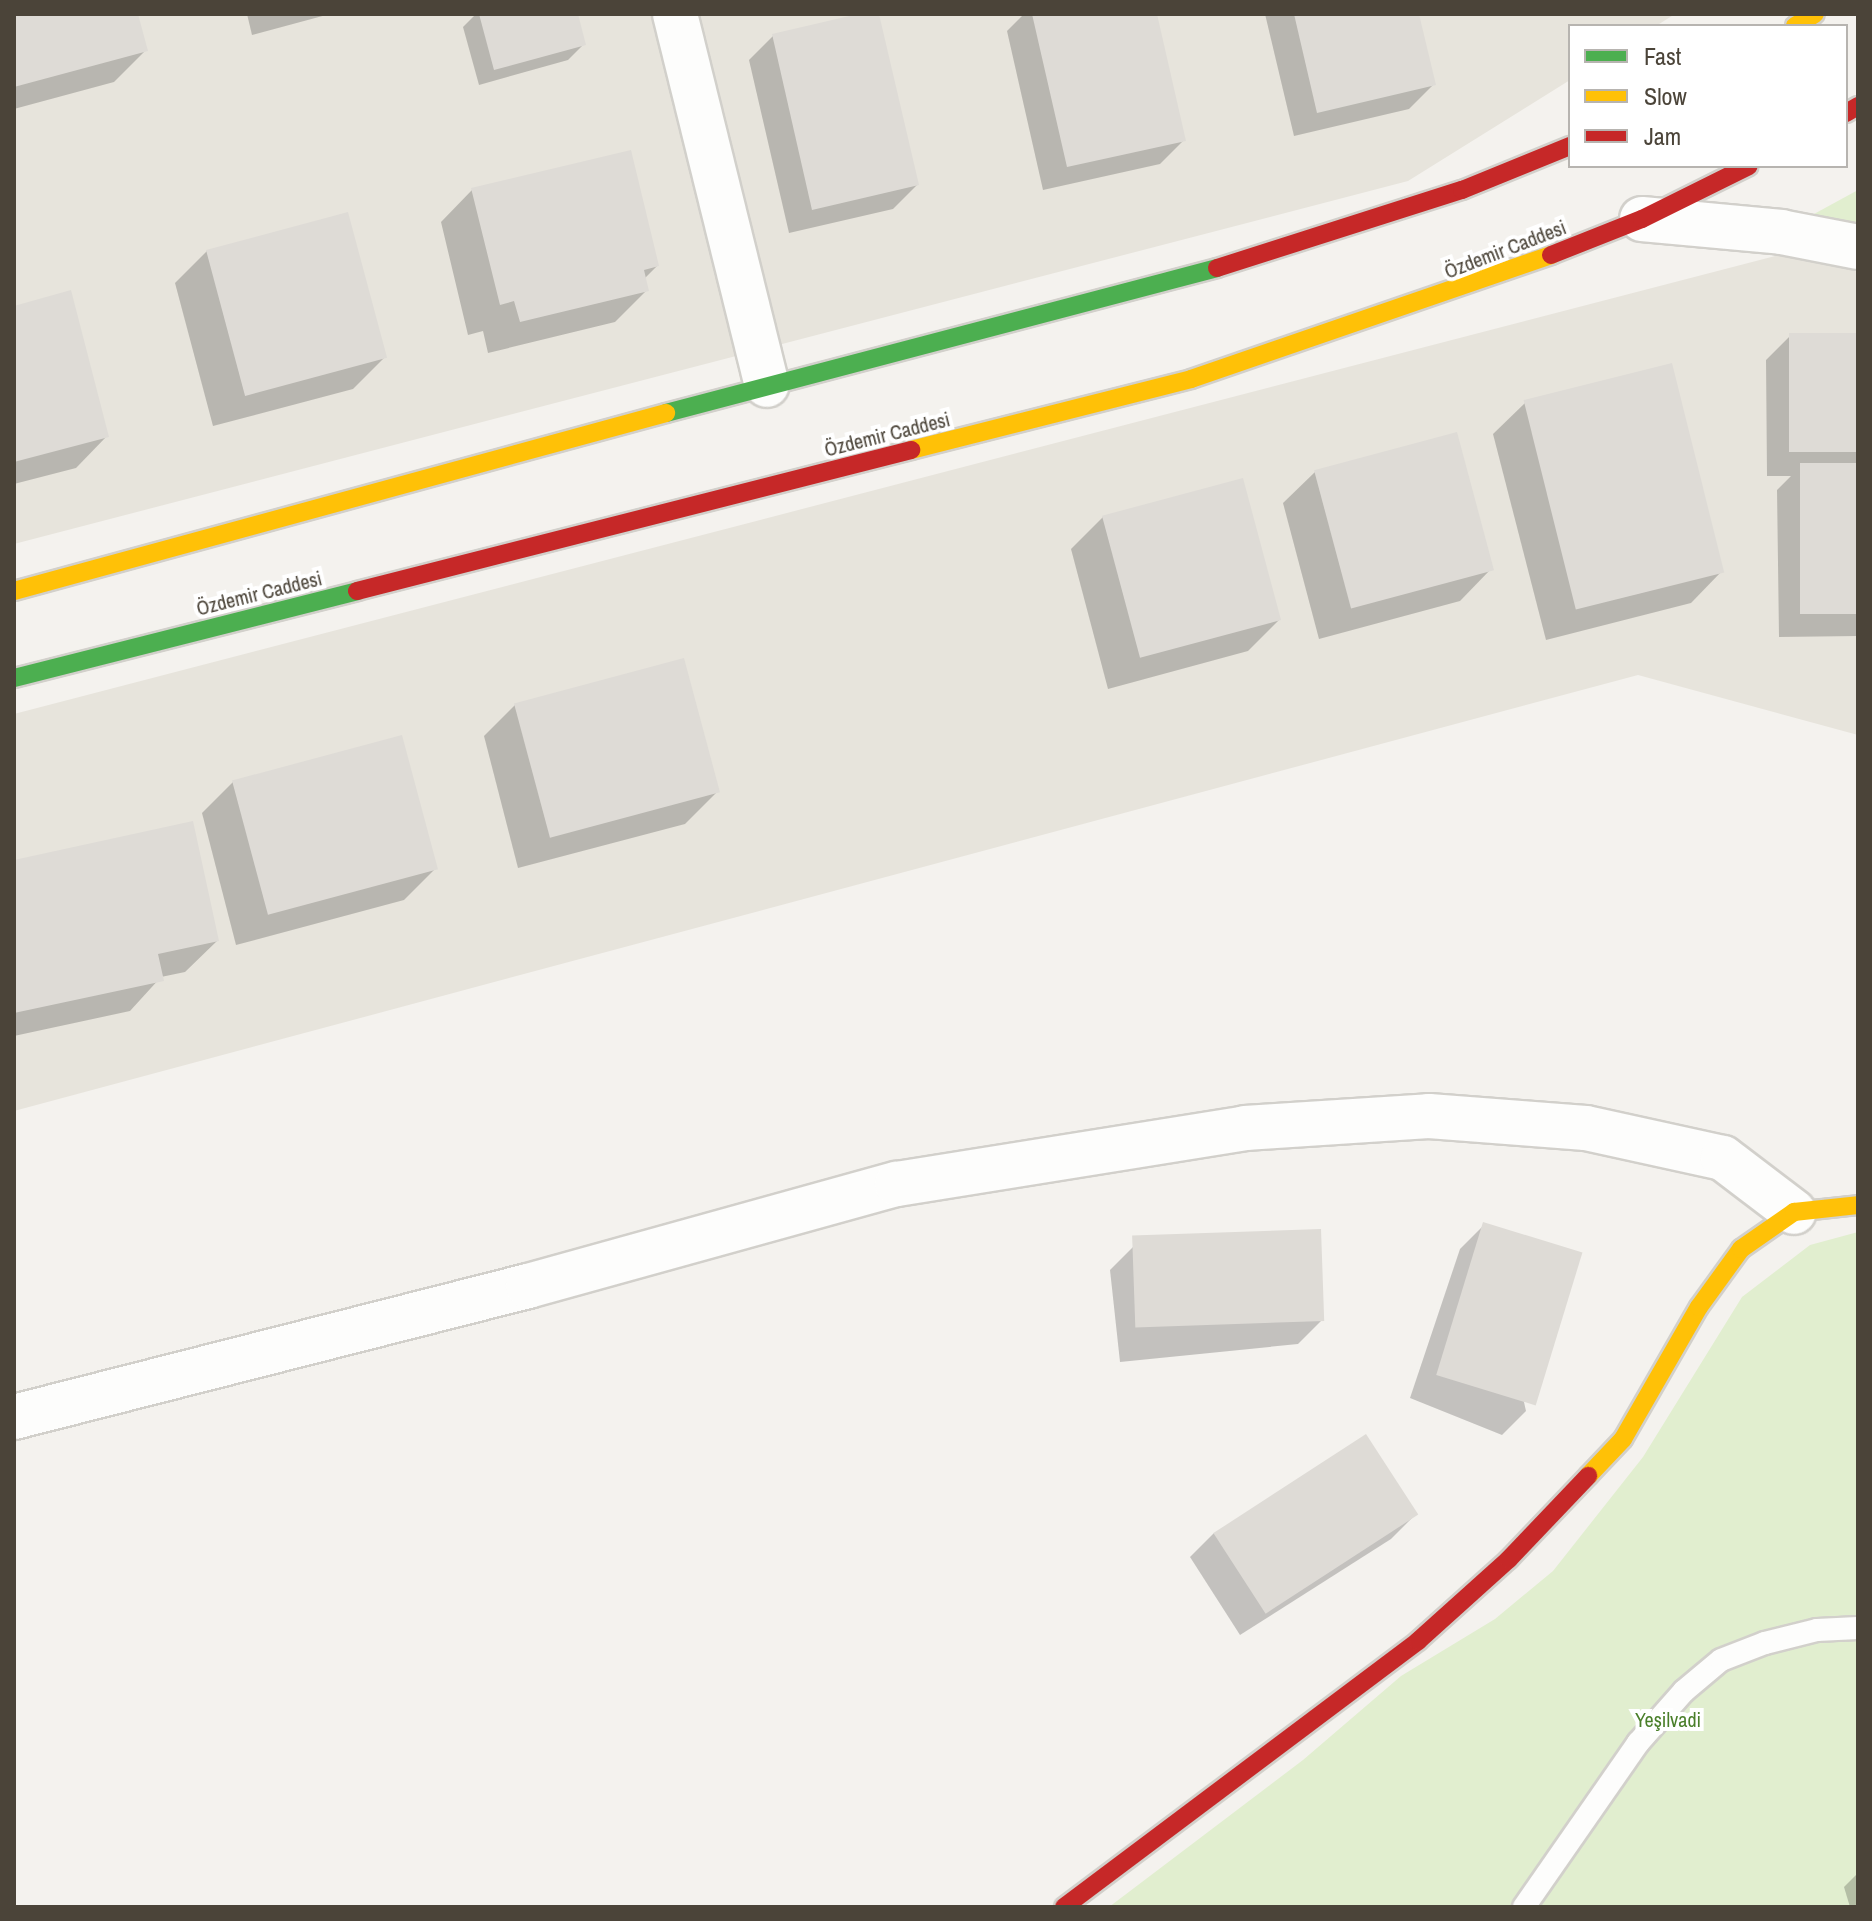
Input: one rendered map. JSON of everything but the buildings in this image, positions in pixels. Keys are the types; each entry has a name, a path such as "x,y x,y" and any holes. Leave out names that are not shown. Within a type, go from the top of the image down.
{"main road":[{"path":"14,591 767,385 1160,286 1447,195 1568,147"},
{"name":"Özdemir Caddesi","path":"14,678 1191,379 1455,292 1642,219 1745,168"},
{"path":"1064,1907 1418,1641 1509,1559 1623,1439 1699,1307 1741,1249 1794,1212 1858,1205"}],"street":[{"path":"675,14 767,385"},
{"path":"1642,219 1781,232 1858,247"},
{"path":"14,1417 528,1286 897,1184 1245,1128 1429,1116 1586,1128 1723,1158 1794,1212"}],"lane":[{"path":"1524,1907 1638,1743 1684,1691 1721,1660 1765,1643 1817,1630 1858,1628"}],"shaded area":[{"path":"14,14 1675,14 1659,24 1568,24 1568,81 1408,181 14,544"},
{"path":"1794,251 1858,272 1858,735 1638,675 14,1111 14,714"}],"green space":[{"path":"1858,190 1858,247 1781,232"},
{"name":"Yeşilvadi","path":"1858,1232 1858,1907 1109,1907 1303,1760 1401,1676 1495,1619 1553,1571 1643,1457 1742,1297 1810,1245"}],"traffic: fast":[{"path":"666,413 1217,268"},
{"path":"14,678 357,591"}],"traffic: slow":[{"path":"1798,24 1815,14"},
{"path":"911,450 1191,379 1551,255"},
{"path":"14,591 666,413"},
{"path":"1588,1476 1623,1439 1699,1307 1741,1249 1794,1212 1858,1205"}],"traffic: jam":[{"path":"1848,112 1858,106"},
{"path":"1217,268 1462,190 1568,147"},
{"path":"1551,255 1642,219 1745,168"},
{"path":"357,591 911,450"},
{"path":"1064,1907 1418,1641 1509,1559 1588,1476"}]}
